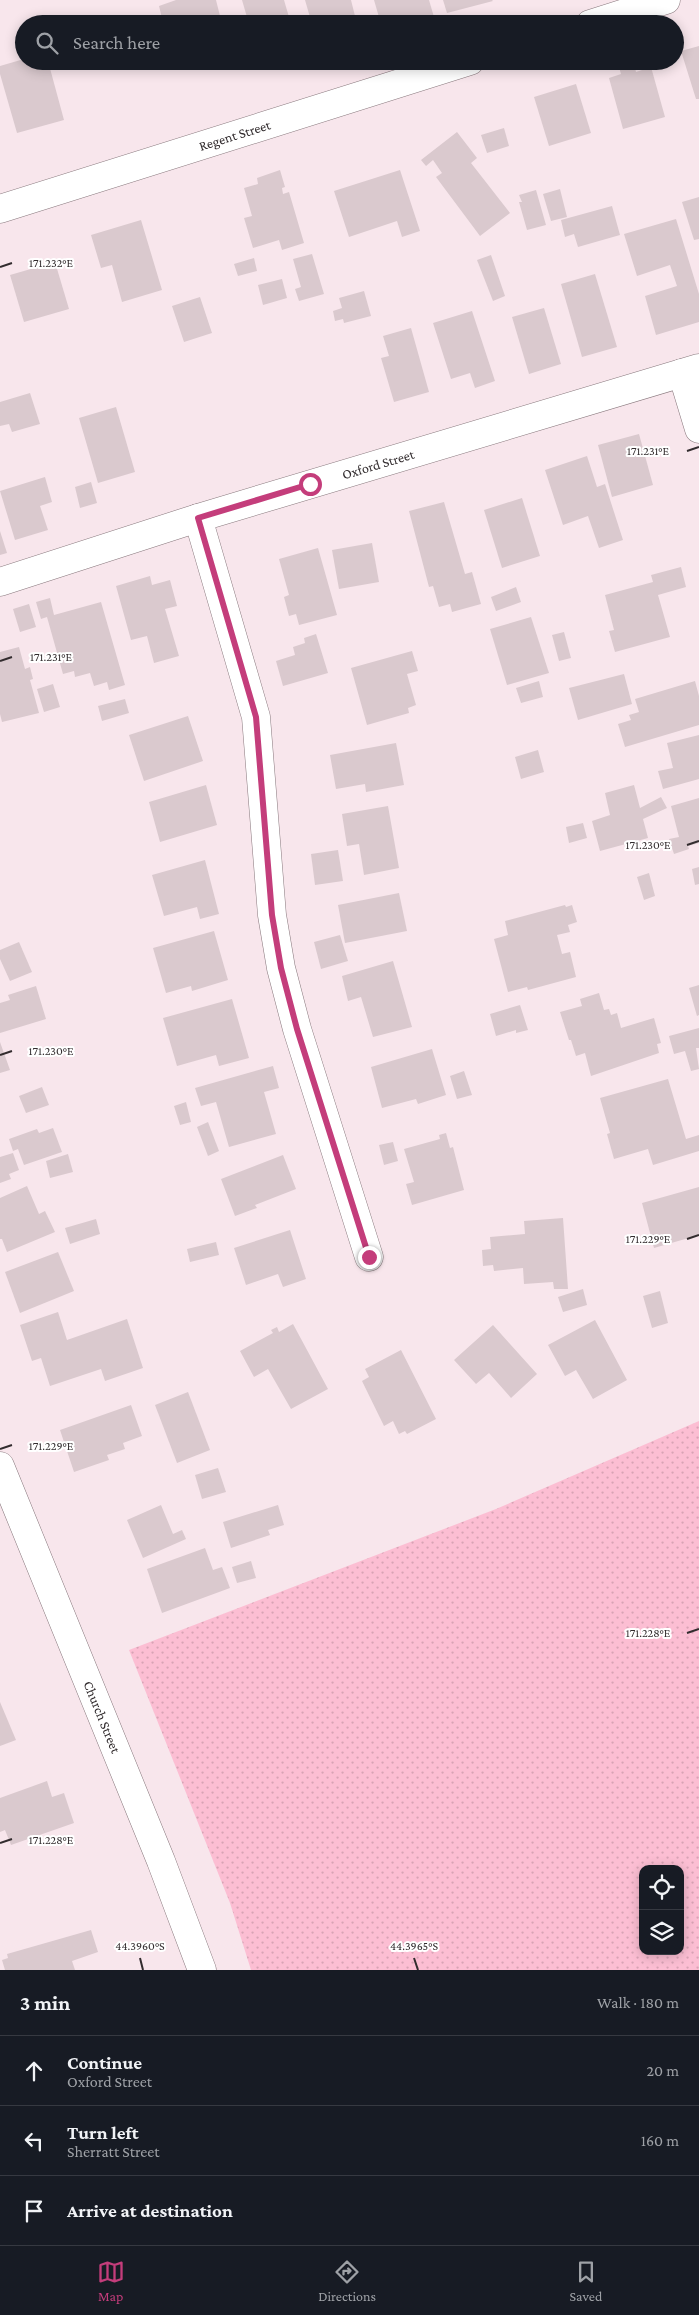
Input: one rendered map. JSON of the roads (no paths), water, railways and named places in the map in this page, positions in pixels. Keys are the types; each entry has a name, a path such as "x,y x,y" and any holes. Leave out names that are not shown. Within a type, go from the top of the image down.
{"street":[{"path":"618,15 666,0"},
{"name":"Regent Street","path":"0,209 441,70"},
{"path":"690,370 699,429"},
{"name":"Oxford Street","path":"0,582 198,518 690,370"},
{"path":"198,518 256,717 272,915 281,968 300,1039 369,1257"},
{"name":"Church Street","path":"0,1466 160,1861 202,1970"}]}
